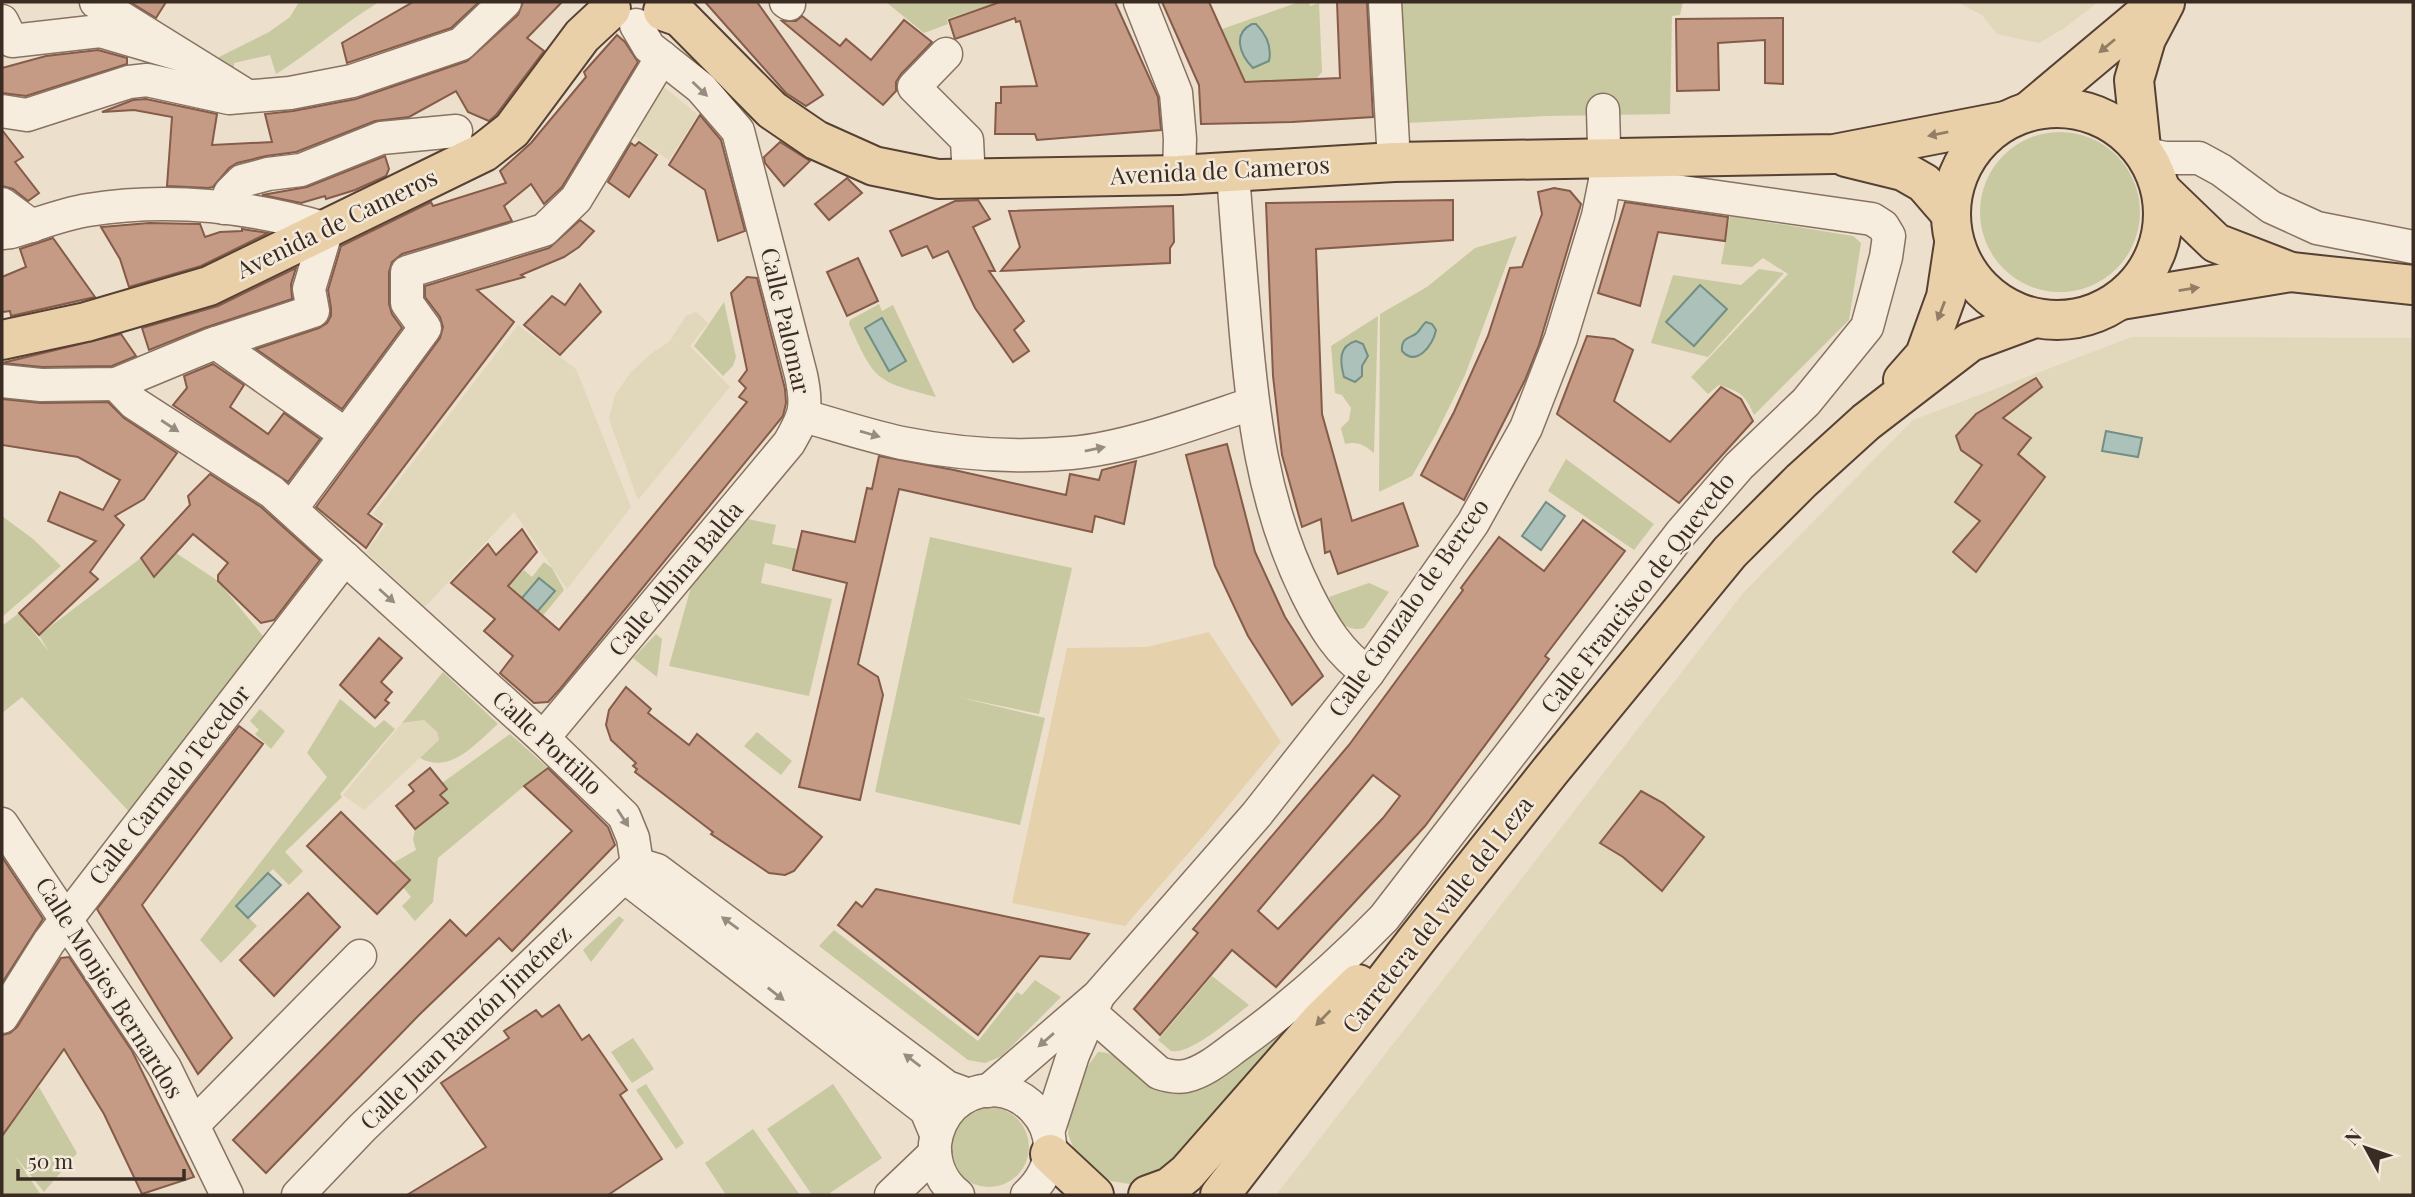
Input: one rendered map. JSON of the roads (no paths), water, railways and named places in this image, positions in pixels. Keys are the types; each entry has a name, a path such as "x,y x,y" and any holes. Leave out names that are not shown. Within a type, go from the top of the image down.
{"main road":[{"path":"1952,229 1955,186 1965,160 1983,138 2017,116 2159,2"},
{"path":"2144,151 2134,80 2146,39 2166,2"},
{"name":"Avenida de Cameros","path":"2,340 86,322 209,286 298,221 484,152 512,131 582,36 637,9 680,17 772,110 816,140 874,166 938,179 1179,175 1394,162 1605,169 1834,154"},
{"path":"2060,107 2091,113 2119,126 2144,151 2155,172 2161,190 2164,220 2158,251 2143,278 2121,300 2094,315 2063,321 2032,318 2006,309 1983,292 1965,270 1952,229 1924,183 1903,171 1834,154 2060,107"},
{"path":"2161,190 2216,243 2291,272 2413,285"},
{"name":"Carretera del valle del Leza","path":"1866,422 1925,355 1947,297 1952,229"},
{"path":"2121,300 2291,272"},
{"name":"Carretera del valle del Leza","path":"1220,1195 1551,770 1730,552 1801,481 1866,422 1970,342 2032,318"},
{"name":"Carretera del valle del Leza","path":"1248,1195 1576,762 1661,638"},
{"path":"1148,1195 1170,1188 1187,1173 1322,1019 1391,952 1500,817 1551,770"},
{"path":"1233,1195 1289,1121 1344,1070"},
{"path":"1049,1143 1097,1192"}],"street":[{"path":"96,2 248,96"},
{"path":"2,111 27,115 129,82 147,80 229,98 290,93 352,81 461,44 505,2"},
{"path":"1140,2 1176,93 1180,139 1179,175"},
{"path":"1385,2 1394,162"},
{"name":"Calle Palomar","path":"637,9 649,47 701,88 738,131 801,376 805,395 804,416 900,443 944,450 1011,455 1074,453 1126,442 1251,404"},
{"path":"2,21 12,41 100,31 178,54"},
{"path":"946,54 914,87 967,140 969,180"},
{"path":"290,509 425,328 407,303 407,272 544,230 576,199 662,57"},
{"name":"Calle Gonzalo de Berceo","path":"891,1195 935,1143 948,1111 978,1093 1095,1005 1257,814 1368,673 1474,523 1526,428 1561,338 1598,216 1605,169 1603,110"},
{"path":"224,215 230,193 242,181 268,174 301,170 381,138 456,131"},
{"path":"2144,151 2165,158 2199,158 2221,170 2271,207 2317,228 2413,247"},
{"name":"Calle Francisco de Quevedo","path":"1095,1005 1125,1044 1159,1073 1172,1077 1185,1076 1207,1068 1286,1010 1334,969 1384,918 1681,533 1739,466 1806,402 1867,327 1889,236 1883,226 1872,219 1605,169"},
{"path":"1233,172 1251,404 1272,506 1293,565 1323,625 1349,660 1368,673"},
{"path":"2,204 17,230 86,210 149,203 202,204 224,215 259,223 298,221 313,311 216,343 116,384 41,385 2,381"},
{"path":"216,343 345,434"},
{"name":"Calle Portillo","path":"116,384 134,403 272,492 543,738 624,816 633,838 631,871"},
{"name":"Calle Albina Balda","path":"543,738 789,443 804,416"},
{"name":"Calle Carmelo Tecedor","path":"2,1017 49,942 345,558"},
{"name":"Calle Monjes Bernardos","path":"2,824 165,1068 227,1195"},
{"path":"631,871 657,870 947,1087 978,1093 1007,1092 1025,1101 1040,1115 1049,1143"},
{"path":"631,871 926,1110 943,1180 958,1195"},
{"name":"Calle Juan Ramón Jiménez","path":"298,1195 372,1119 631,871"},
{"path":"193,1125 360,956"},
{"name":"Calle Gonzalo de Berceo","path":"1027,1195 1039,1184 1046,1170 1049,1143 1073,1055 1095,1005"},
{"path":"1073,1055 1104,1039 1125,1044"}],"water":[{"path":"1252,24 1256,24 1263,32 1270,51 1269,61 1253,68 1240,45 1242,33"},
{"path":"1700,285 1727,309 1694,346 1666,322"},
{"path":"882,318 906,361 889,371 865,328"},
{"path":"1426,322 1432,324 1436,330 1428,348 1418,356 1407,355 1402,351 1403,342 1418,332"},
{"path":"1356,341 1363,344 1368,356 1362,366 1362,376 1355,382 1344,377 1341,360 1346,347"},
{"path":"2106,431 2142,438 2138,457 2102,451"},
{"path":"1546,502 1565,516 1541,550 1522,536"},
{"path":"539,578 555,591 537,612 521,599"},
{"path":"268,873 281,885 248,918 236,906"}]}
